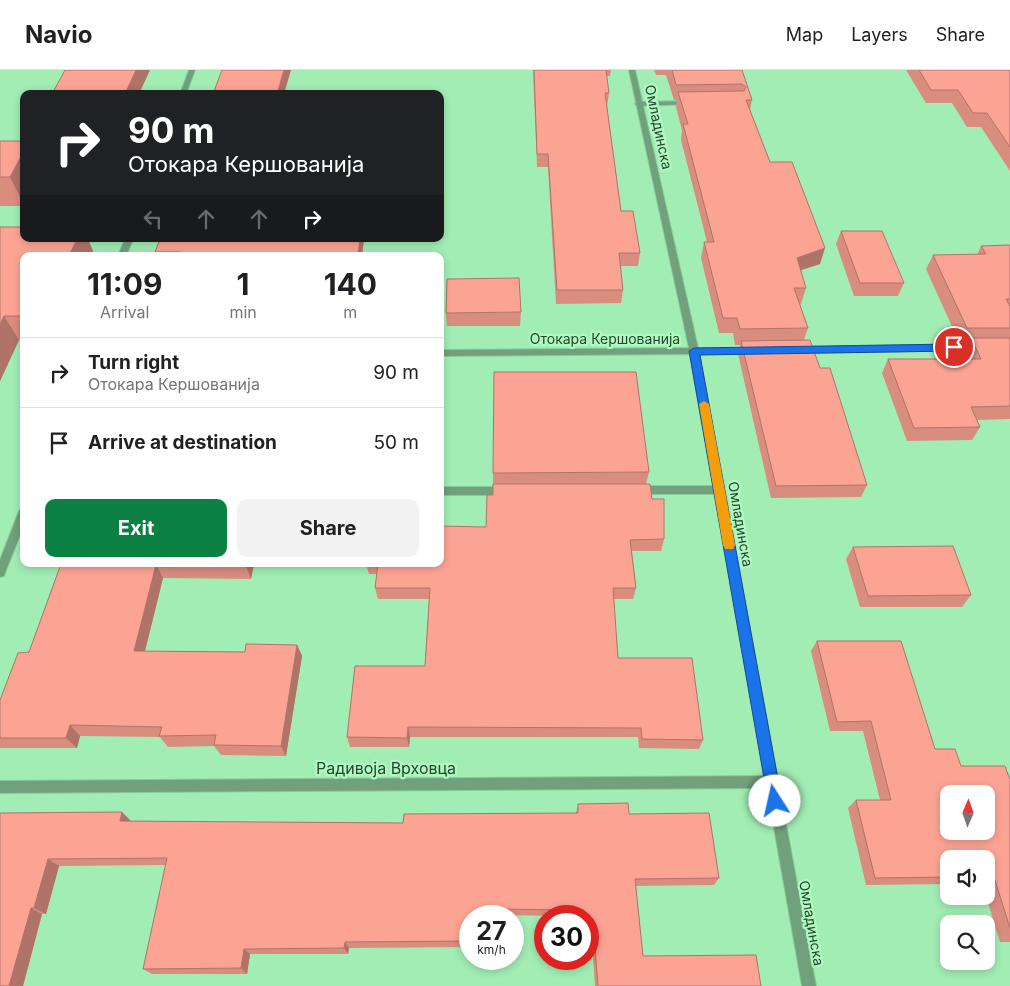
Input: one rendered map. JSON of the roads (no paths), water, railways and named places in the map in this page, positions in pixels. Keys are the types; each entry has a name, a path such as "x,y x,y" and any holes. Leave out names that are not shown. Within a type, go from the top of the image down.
{"street":[{"path":"184,90 192,70"},
{"name":"Омладинска","path":"632,70 694,351 809,986"},
{"path":"638,104 702,103"},
{"path":"792,350 990,347"},
{"name":"Отокара Кершованија","path":"444,353 763,350"},
{"path":"630,490 719,490"},
{"path":"444,491 520,491"},
{"path":"0,573 20,521"},
{"name":"Радивоја Врховца","path":"0,787 771,782"}]}
